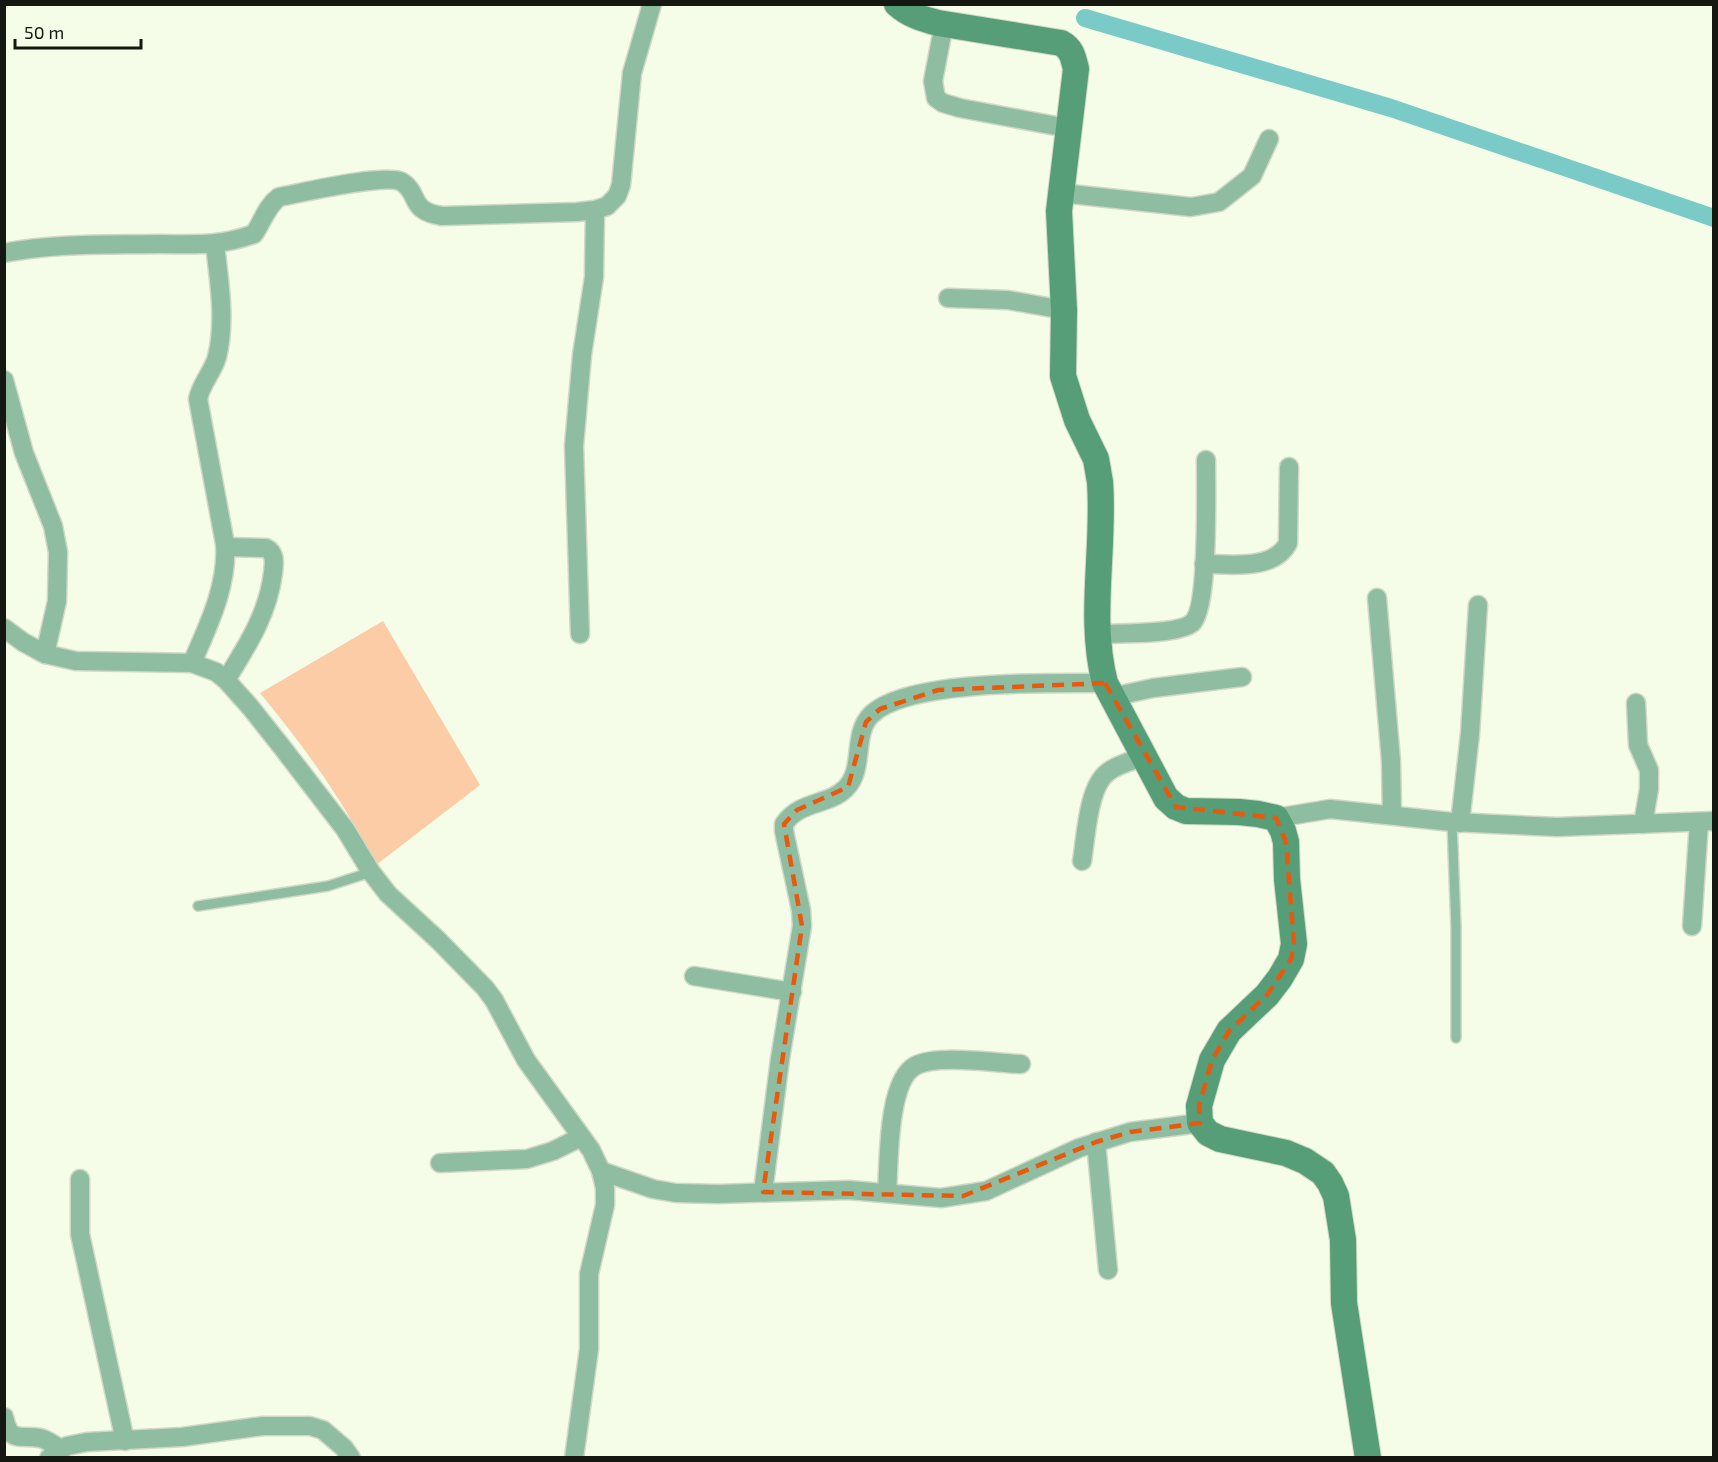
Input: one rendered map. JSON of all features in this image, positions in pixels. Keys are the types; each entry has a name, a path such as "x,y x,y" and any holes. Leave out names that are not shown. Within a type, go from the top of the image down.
{"street":[{"path":"4,253 79,245 215,245 254,234 269,205 279,197 393,179 404,183 420,208 428,214 442,216 577,212 607,206 617,196 621,185 632,73 652,4"},
{"path":"897,4 904,11 918,18 1061,43 1069,47 1076,69 1067,128 1059,211 1064,310 1063,376 1077,420 1096,459 1101,482 1097,644 1108,690 1167,798 1176,807 1186,811 1239,812 1276,818 1330,809 1456,823 1557,827 1706,821 1692,926"},
{"path":"944,24 933,81 936,98 943,103 960,108 1067,128"},
{"path":"1061,193 1191,207 1220,201 1252,176 1269,139"},
{"path":"580,634 574,446 582,355 594,277 595,210"},
{"path":"192,663 216,607 226,547 198,399 200,387 212,370 217,356 220,334 220,289 215,245"},
{"path":"948,298 1008,300 1064,310"},
{"path":"4,380 24,453 53,526 58,552 57,601 45,654"},
{"path":"1098,634 1175,629 1191,624 1198,616 1203,594 1206,460"},
{"path":"1204,564 1256,563 1274,557 1285,549 1289,467"},
{"path":"226,547 266,548 271,550 274,562 268,603 258,627 226,680"},
{"path":"1377,598 1391,761 1392,815"},
{"path":"1456,823 1470,735 1478,605"},
{"path":"4,628 45,654 76,661 192,663 216,672 226,680 271,734 345,829 371,872 388,894 485,988 526,1060 591,1150 601,1171 605,1188 605,1205 589,1274 589,1349 574,1458"},
{"path":"763,1192 780,1059 802,926 784,824 797,810 840,794 848,787 855,775 862,732 871,715 892,702 938,690 1035,683 1108,690 1154,688 1242,677"},
{"path":"1636,703 1638,745 1649,770 1649,789 1643,824"},
{"path":"1082,861 1091,806 1099,782 1111,770 1143,757"},
{"path":"1276,818 1286,842 1287,879 1294,944 1291,959 1268,995 1229,1031 1212,1060 1199,1106 1200,1123 1208,1133 1220,1139 1286,1153 1305,1161 1323,1173 1330,1183 1336,1196 1343,1240 1344,1304 1368,1458"},
{"path":"694,976 792,992"},
{"path":"887,1193 892,1115 900,1085 908,1072 915,1066 942,1060 1021,1064"},
{"path":"601,1171 653,1189 676,1192 718,1194 849,1190 941,1198 986,1191 1068,1152 1130,1132 1200,1123"},
{"path":"440,1163 527,1159 553,1151 581,1137"},
{"path":"1096,1142 1108,1270"},
{"path":"80,1179 80,1234 125,1441"},
{"path":"4,1417 7,1429 12,1435 42,1438 55,1453 74,1444 87,1442 182,1437 263,1426 310,1426 323,1431 345,1448 351,1458"}],"lane":[{"path":"1456,823 1456,1038"},
{"path":"198,906 328,886 371,872"}],"highlighted area":[{"path":"1105,683 1176,807 1276,818 1286,842 1294,944 1291,959 1267,995 1229,1031 1212,1060 1199,1106 1200,1123 1130,1132 1096,1142 963,1196 763,1192 802,926 784,824 797,810 848,787 866,722 880,709 938,690"}],"shaded area":[{"path":"383,621 480,785 376,865 323,776 260,693"}],"waterway":[{"path":"1085,18 1391,108 1714,218"}]}
